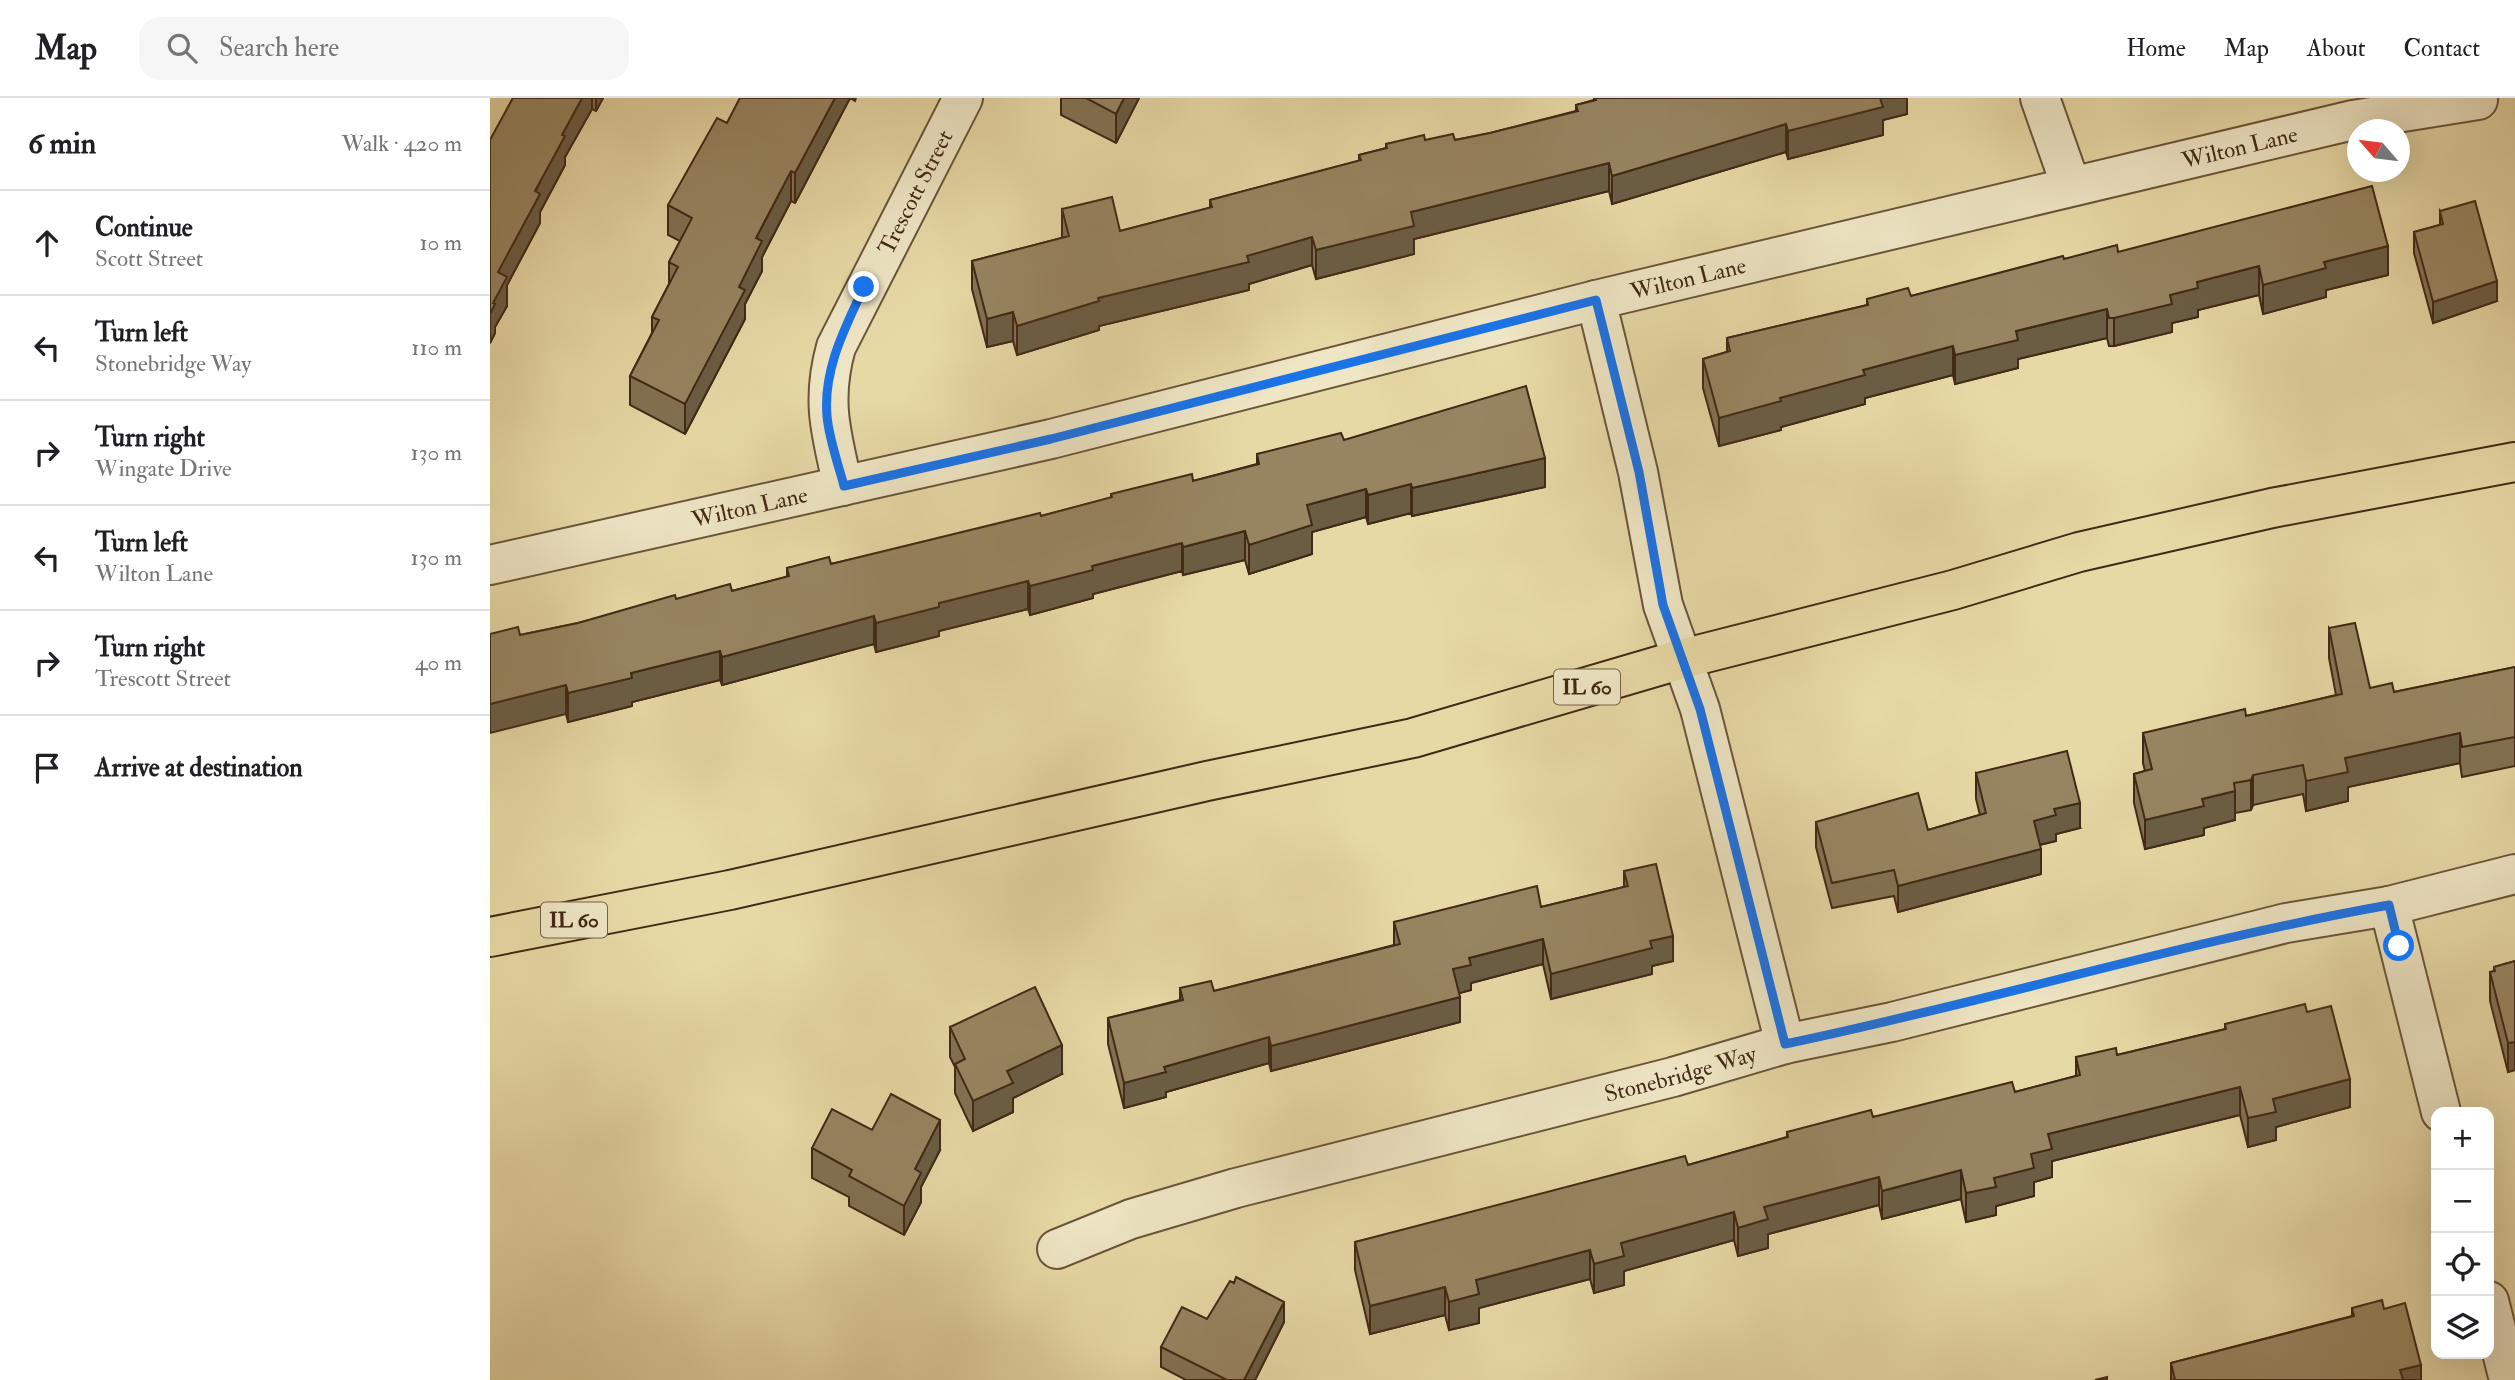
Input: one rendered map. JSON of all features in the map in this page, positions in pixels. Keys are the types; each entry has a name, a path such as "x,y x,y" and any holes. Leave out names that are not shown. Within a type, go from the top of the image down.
{"main road":[{"name":"IL 60","path":"490,937 730,890 1207,781 1413,738 1682,659 1953,590 2079,552 2272,508 2515,462"}],"street":[{"name":"Trescott Street","path":"844,486 827,416 831,367 836,346 963,98"},
{"path":"2040,98 2071,186"},
{"name":"Wilton Lane","path":"490,565 1051,439 1596,300 2353,120 2478,100"},
{"path":"1596,300 1639,472 1663,605 1700,709 1785,1044"},
{"name":"Stonebridge Way","path":"1057,1249 1131,1219 1236,1188 1673,1077 1785,1044 1892,1022 2286,923 2389,905 2515,874"},
{"path":"2389,905 2440,1107"},
{"path":"2494,1321 2509,1380"}],"building":[{"path":"513,98 582,98 535,191 540,194 498,272 507,277 490,314 490,140"},
{"path":"740,98 835,98 795,173 791,171 756,238 762,241 739,287 745,290 685,404 630,376 659,320 652,317 678,267 669,262 692,218 668,205 717,118 727,123"},
{"path":"1086,98 1124,98 1116,114"},
{"path":"1595,98 1880,98 1883,107 1788,131 1786,124 1612,176 1609,163 1411,212 1414,226 1316,250 1312,237 1247,256 1249,262 1098,298 1099,301 1017,326 1013,312 987,319 972,261 1069,236 1062,209 1112,197 1120,231 1212,207 1210,200 1361,160 1359,155 1387,148 1386,144 1424,135 1425,140 1453,134 1455,140 1490,133 1578,111 1576,105 1596,100"},
{"path":"2372,186 2388,246 2324,262 2326,268 2263,285 2259,266 2197,282 2198,288 2170,295 2172,304 2114,318 2109,318 2107,309 2016,331 2018,340 1955,355 1953,346 1863,370 1865,375 1719,418 1703,359 1730,351 1727,338 1868,305 1867,299 1908,288 1911,296 2063,256 2064,259 2117,245 2118,252"},
{"path":"2475,201 2497,281 2433,302 2414,232 2443,224 2440,211"},
{"path":"1526,386 1545,458 1412,488 1411,484 1368,495 1366,489 1307,505 1312,525 1249,545 1245,531 1183,547 1182,543 1092,566 1093,570 1030,586 1028,581 939,603 939,607 876,623 874,616 722,657 720,651 631,673 632,678 568,693 566,685 490,704 490,634 518,627 520,635 578,623 675,595 676,599 730,584 732,591 789,576 787,568 829,557 831,564 1040,513 1041,516 1112,497 1111,494 1192,474 1193,481 1259,464 1257,454 1341,433 1344,440"},
{"path":"2355,623 2370,688 2392,683 2394,692 2515,667 2515,737 2462,747 2460,733 2345,758 2348,772 2306,781 2303,765 2253,775 2251,780 2234,783 2235,791 2202,799 2204,806 2145,820 2134,774 2152,769 2143,733 2245,709 2246,716 2342,694 2329,628"},
{"path":"2067,751 2080,803 2054,809 2056,815 2034,821 2041,849 1898,886 1894,870 1832,883 1816,822 1918,793 1928,830 1986,813 1976,773"},
{"path":"1656,864 1673,936 1650,941 1652,948 1551,974 1543,939 1469,958 1471,965 1453,969 1460,997 1271,1046 1269,1037 1164,1067 1166,1072 1124,1083 1108,1018 1183,1000 1180,988 1211,981 1214,991 1400,944 1394,922 1537,886 1541,907 1628,886 1624,871"},
{"path":"2515,961 2515,1042 2508,1043 2490,972 2495,971 2494,967"},
{"path":"1035,987 1062,1045 1007,1071 1013,1083 973,1101 955,1064 965,1059 950,1027"},
{"path":"2305,1004 2307,1012 2331,1006 2350,1079 2273,1099 2276,1112 2248,1118 2240,1087 2048,1134 2052,1149 2031,1154 2034,1168 1994,1178 1996,1187 1966,1193 1961,1170 1882,1191 1879,1177 1764,1207 1768,1219 1738,1228 1734,1212 1621,1243 1624,1256 1594,1264 1590,1250 1476,1280 1479,1294 1449,1302 1445,1287 1370,1306 1355,1242 1685,1156 1688,1165 1788,1137 1787,1132 1871,1110 1873,1117 2012,1082 2015,1092 2080,1075 2076,1057 2116,1048 2117,1055 2226,1029 2225,1024"},
{"path":"891,1094 940,1120 915,1169 921,1173 904,1206 849,1176 852,1170 812,1148 832,1109 872,1130"},
{"path":"1236,1277 1284,1302 1244,1380 1227,1380 1161,1347 1182,1307 1207,1319 1230,1281 1234,1283"},
{"path":"2382,1300 2384,1309 2405,1303 2421,1365 2400,1370 2403,1380 2175,1380 2171,1363 2354,1316 2352,1308"}],"route":[{"path":"864,287 836,346 831,367 827,416 844,486 1051,439 1596,300 1639,472 1663,605 1700,709 1785,1044 1892,1022 2286,923 2389,905 2399,946"}]}
